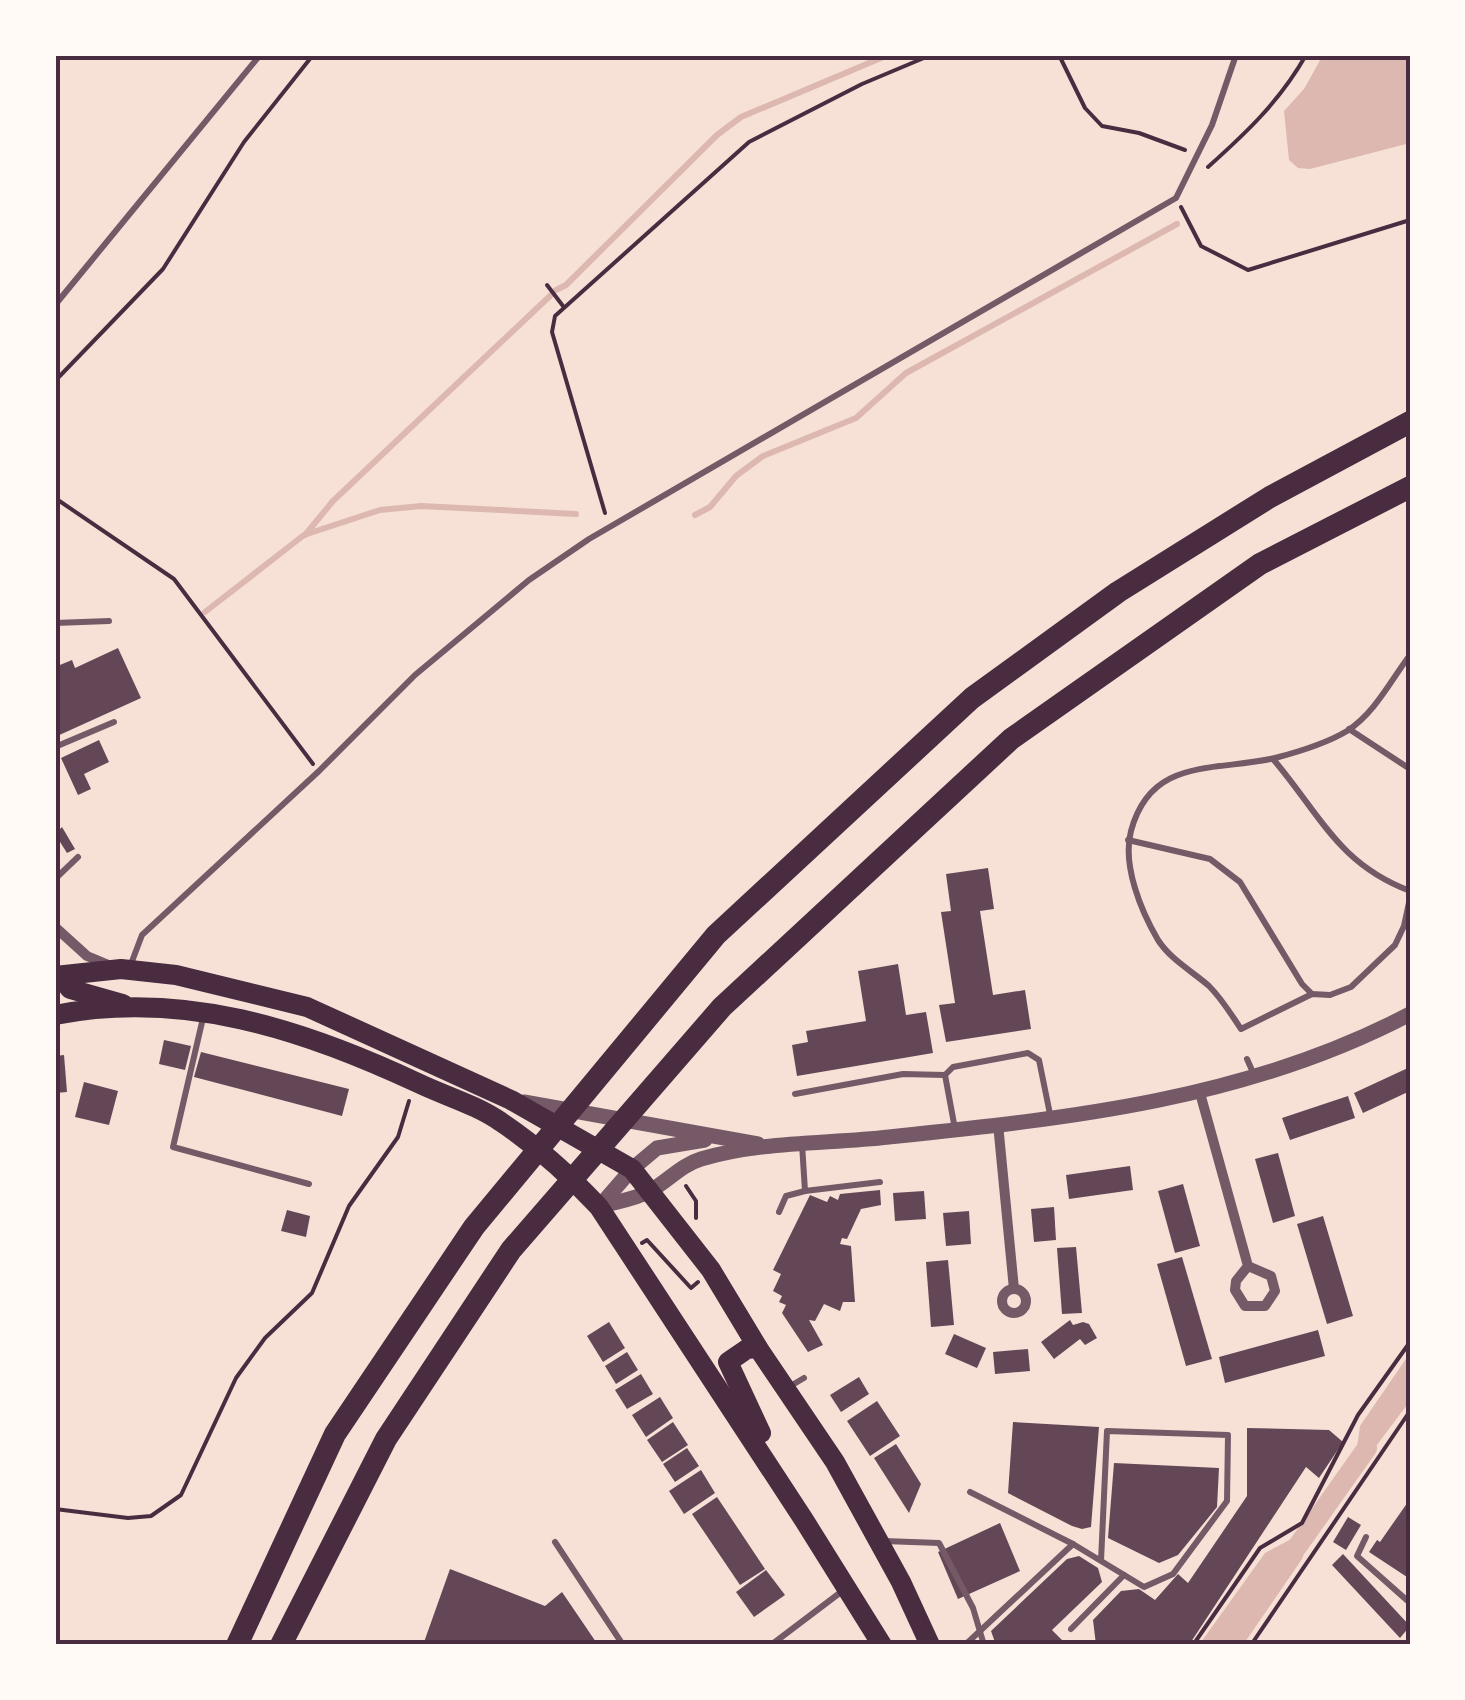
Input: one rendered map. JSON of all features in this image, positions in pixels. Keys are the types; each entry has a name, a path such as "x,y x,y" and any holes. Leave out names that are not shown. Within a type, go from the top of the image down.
{"highway":[{"path":"237,1645 335,1434 474,1227 716,935 972,698 1118,592 1270,496 1410,422"},
{"path":"281,1645 386,1439 511,1250 722,1007 1012,740 1260,564 1410,487"}],"main road":[{"path":"56,970 125,970 225,984 307,1008 510,1100 632,1169 711,1270 758,1348 795,1383 930,1645"},
{"path":"56,970 70,989 135,1007"},
{"path":"55,1016 135,1007 244,1018 316,1038 499,1120 569,1175 600,1207 882,1645"},
{"path":"758,1348 748,1349 728,1364 804,1520"}],"street":[{"path":"55,927 88,956 125,970"},
{"path":"600,1207 648,1192 701,1159 772,1146 1052,1120 1200,1092 1255,1078 1328,1052 1410,1014"},
{"path":"1200,1092 1248,1266"},
{"path":"510,1100 772,1146"},
{"path":"998,1124 1014,1290"},
{"path":"600,1207 632,1169 657,1148 724,1138"},
{"path":"1248,1266 1271,1276 1275,1290 1266,1306 1253,1308 1240,1302 1236,1281 1248,1266"}],"lane":[{"path":"55,304 260,55"},
{"path":"125,970 142,935 416,675 529,580 610,527 1176,198 1199,155 1236,55"},
{"path":"55,623 109,621"},
{"path":"1273,758 1353,858 1370,874 1410,894 1404,926 1394,945 1351,987 1330,995 1312,994 1241,1029 1227,1006 1160,942 1129,864 1128,840 1138,809 1153,788 1170,777 1234,762 1273,758 1349,730 1382,698 1410,655"},
{"path":"55,748 114,722"},
{"path":"1349,730 1410,769"},
{"path":"1288,776 1293,752"},
{"path":"1128,840 1210,860 1240,882 1302,984 1312,994"},
{"path":"55,879 78,857"},
{"path":"204,1012 174,1147 308,1184"},
{"path":"795,1094 902,1074 944,1074 953,1067 1028,1053 1039,1060 1052,1120"},
{"path":"1247,1059 1255,1078"},
{"path":"944,1074 954,1129"},
{"path":"802,1143 806,1190"},
{"path":"778,1212 786,1196 806,1190 880,1182"},
{"path":"970,1492 1073,1544 1101,1561 1124,1574 1144,1587 1173,1574 1227,1501 1228,1435 1107,1431 1101,1561"},
{"path":"1366,1537 1358,1556 1410,1603"},
{"path":"878,1540 940,1543 972,1608 984,1645"},
{"path":"555,1542 623,1645"},
{"path":"965,1645 1073,1544"},
{"path":"1071,1629 1124,1574"},
{"path":"770,1645 846,1588"}],"path":[{"path":"55,381 163,270 244,142 313,55"},
{"path":"610,527 552,332 555,316 749,142 862,84 932,55"},
{"path":"1058,55 1086,108 1102,126 1199,155"},
{"path":"1306,55 1285,90 1257,122 1176,198 1201,246 1248,270 1410,220"},
{"path":"547,286 563,306"},
{"path":"55,498 174,579 318,771"},
{"path":"55,1511 67,1509 128,1518 151,1516 181,1495 236,1378 265,1338 312,1293 349,1206 398,1136 415,1082"},
{"path":"1193,1645 1260,1548 1302,1523 1358,1414 1410,1342"},
{"path":"1251,1645 1410,1411"}],"shaded area":[{"path":"1323,55 1410,55 1410,143 1310,169 1298,168 1289,160 1284,111 1304,89"},
{"path":"1410,1353 1410,1401 1367,1458 1354,1469 1360,1426"},
{"path":"1314,1527 1302,1559 1243,1645 1199,1645 1265,1553"}],"building":[{"path":"118,648 141,698 55,737 55,667 72,660 75,668"},
{"path":"99,740 109,762 84,774 91,789 78,795 61,758"},
{"path":"62,827 75,849 67,853 55,834"},
{"path":"988,868 994,909 980,911 993,995 1025,990 1031,1029 946,1042 939,1005 955,1003 941,912 951,911 946,874"},
{"path":"898,964 906,1015 926,1012 933,1053 797,1076 792,1045 808,1042 806,1031 866,1021 858,971"},
{"path":"164,1040 191,1046 185,1070 159,1064"},
{"path":"201,1052 349,1089 342,1116 194,1077"},
{"path":"64,1055 67,1092 55,1093 55,1056"},
{"path":"1410,1067 1410,1091 1363,1113 1354,1093"},
{"path":"84,1082 118,1091 109,1125 75,1117"},
{"path":"1348,1096 1355,1118 1290,1140 1282,1118"},
{"path":"1278,1153 1295,1216 1273,1223 1255,1159"},
{"path":"1130,1166 1133,1190 1069,1199 1066,1175"},
{"path":"1183,1184 1200,1246 1175,1253 1158,1191"},
{"path":"880,1190 881,1205 861,1209 847,1239 842,1238 840,1244 851,1246 855,1302 843,1302 840,1311 824,1304 815,1321 809,1320 823,1345 808,1352 782,1313 786,1305 779,1302 782,1296 773,1291 781,1274 773,1270 810,1195 827,1202 830,1196 838,1200 840,1194"},
{"path":"924,1191 926,1219 895,1221 893,1193"},
{"path":"1054,1207 1056,1240 1034,1242 1031,1209"},
{"path":"287,1210 310,1216 306,1237 281,1231"},
{"path":"969,1211 971,1244 946,1246 943,1213"},
{"path":"1323,1216 1353,1316 1327,1324 1297,1224"},
{"path":"1076,1247 1082,1313 1062,1314 1057,1248"},
{"path":"1182,1257 1212,1359 1186,1366 1157,1264"},
{"path":"948,1260 954,1325 931,1327 926,1262"},
{"path":"1070,1320 1073,1325 1089,1324 1097,1338 1085,1345 1080,1339 1054,1359 1041,1342"},
{"path":"609,1322 625,1348 603,1362 587,1336"},
{"path":"1318,1330 1325,1356 1225,1383 1219,1357"},
{"path":"954,1334 986,1348 977,1368 945,1354"},
{"path":"1028,1349 1030,1371 995,1374 993,1352"},
{"path":"627,1352 638,1370 616,1384 605,1366"},
{"path":"641,1374 653,1394 627,1409 615,1390"},
{"path":"859,1377 869,1394 841,1412 830,1395"},
{"path":"660,1397 673,1418 646,1437 632,1415"},
{"path":"877,1401 900,1436 870,1456 847,1421"},
{"path":"673,1422 688,1445 662,1462 647,1440"},
{"path":"1013,1422 1099,1427 1091,1527 1072,1526 1008,1493"},
{"path":"1247,1428 1329,1430 1343,1442 1319,1478 1306,1467 1189,1645 1096,1645 1093,1620 1121,1591 1139,1589 1155,1600 1178,1574 1188,1583 1247,1496"},
{"path":"896,1444 921,1484 909,1513 874,1458"},
{"path":"687,1448 699,1466 675,1482 663,1464"},
{"path":"1114,1463 1219,1468 1217,1507 1178,1555 1159,1563 1108,1538"},
{"path":"701,1470 715,1493 684,1514 669,1491"},
{"path":"717,1497 765,1569 740,1585 692,1514"},
{"path":"1410,1499 1410,1579 1369,1552"},
{"path":"1348,1517 1361,1525 1346,1550 1333,1542"},
{"path":"1000,1523 1020,1571 958,1599 938,1552"},
{"path":"1343,1554 1410,1626 1400,1638 1332,1565"},
{"path":"1079,1556 1098,1568 1102,1582 1052,1630 1067,1645 996,1645 991,1631 1067,1559"},
{"path":"450,1569 545,1606 562,1592 598,1645 423,1645"},
{"path":"766,1570 785,1595 754,1617 736,1592"}],"waterway":[{"path":"556,290 566,285 717,135 741,117 888,55"},
{"path":"695,515 710,507 736,476 763,456 856,418 906,373 1177,224"},
{"path":"305,535 333,501 551,295"},
{"path":"205,612 304,535 380,510 421,506 576,514"},
{"path":"1297,1547 1367,1448"}]}
